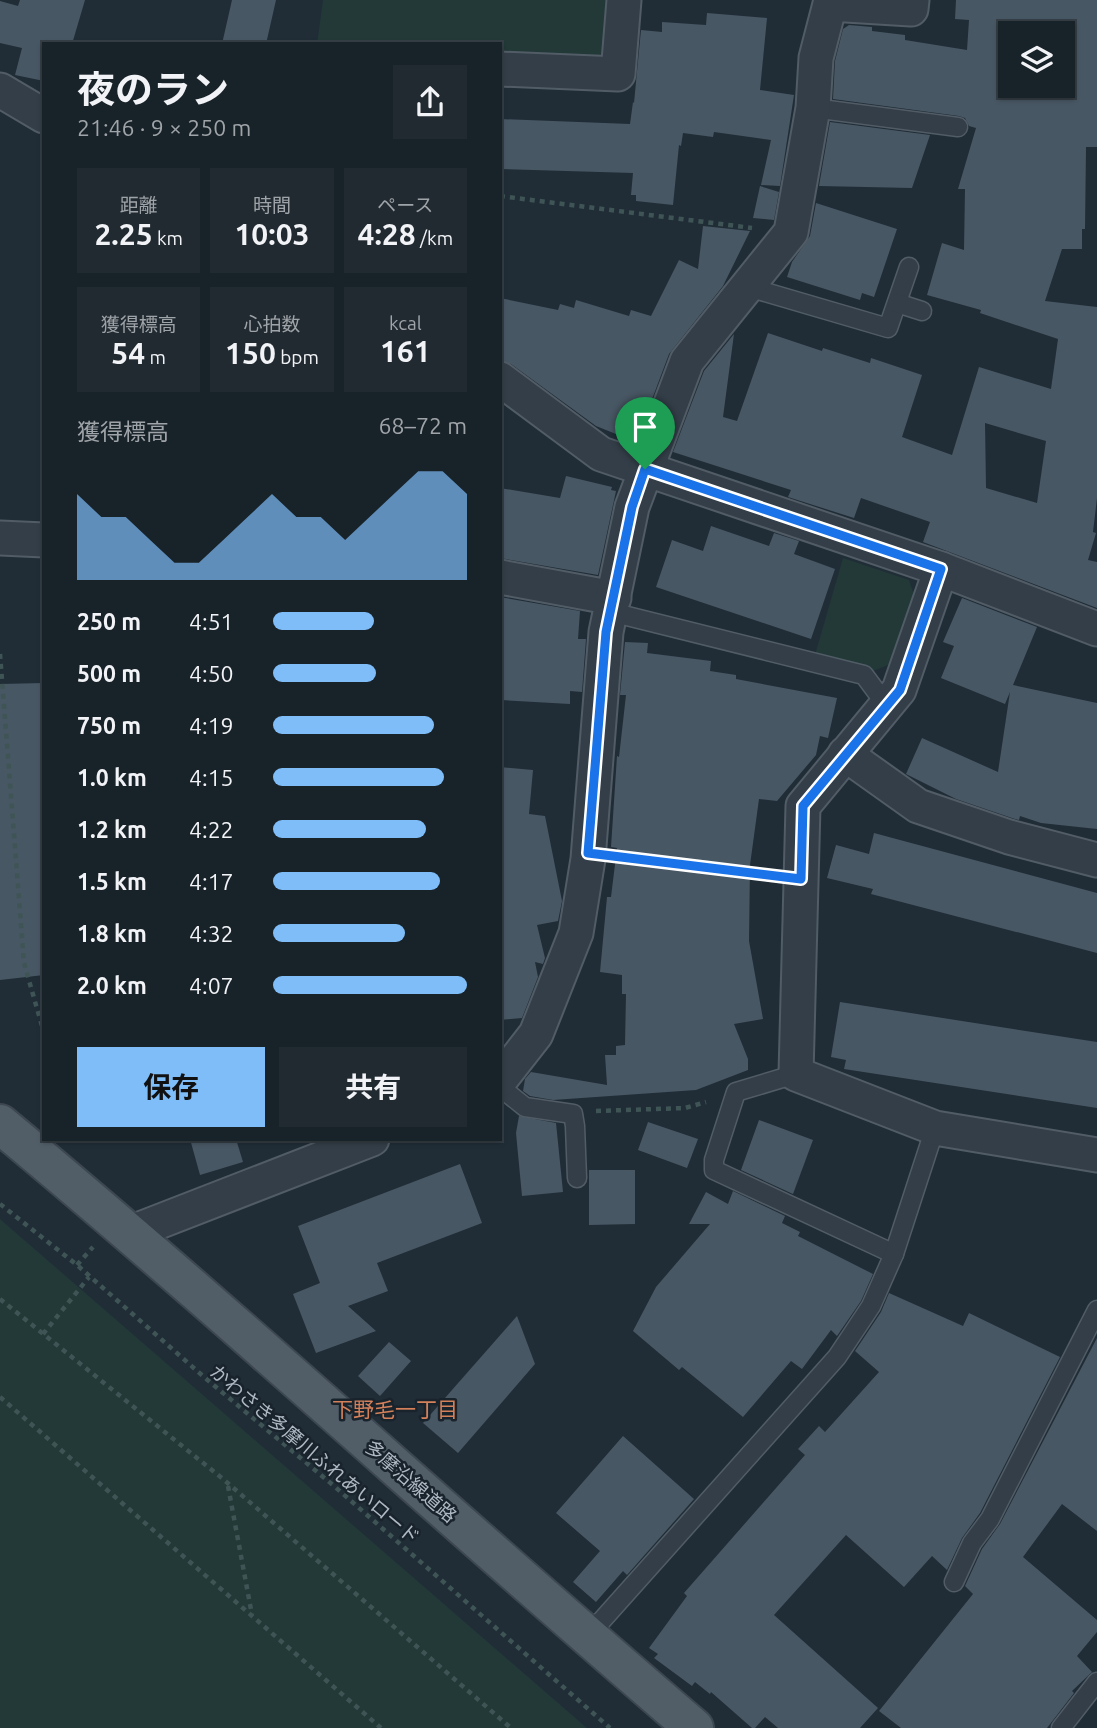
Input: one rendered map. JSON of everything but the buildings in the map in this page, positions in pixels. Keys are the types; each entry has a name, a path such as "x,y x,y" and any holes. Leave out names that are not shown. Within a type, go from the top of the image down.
{"main road":[{"name":"多摩沿線道路","path":"0,1124 130,1233 587,1637 694,1728"}],"street":[{"path":"502,69 618,75 624,0"},
{"path":"502,1077 536,1034 576,933 588,853 606,632 632,507 645,469 687,361 791,232 814,108 816,58 830,4 911,9 912,0"},
{"path":"0,90 42,115"},
{"path":"502,380 601,454 941,569 1097,629"},
{"path":"0,538 42,540"},
{"path":"941,569 900,690 803,806 796,1074 935,1128 1097,1155"},
{"path":"502,578 612,605"},
{"path":"845,754 918,806 1009,836 1097,860"},
{"path":"130,1233 367,1141"}],"lane":[{"path":"814,108 958,127"},
{"path":"748,287 888,328 909,267"},
{"path":"897,303 922,311"},
{"path":"612,605 864,675 887,706"},
{"path":"796,1074 736,1092 714,1160 714,1170 894,1254"},
{"path":"502,1089 525,1107 573,1114 577,1178"},
{"path":"587,1637 837,1357 871,1306 894,1254 935,1128"},
{"path":"954,1583 972,1543 990,1519 1097,1310"},
{"path":"1061,1728 1097,1682"}],"path":[{"path":"502,196 791,232"},
{"path":"0,654 24,963 42,1026"},
{"path":"588,853 801,879"},
{"path":"573,1114 599,1110 685,1108 736,1092"},
{"name":"かわさき多摩川ふれあいロード","path":"0,1204 77,1265 610,1728"},
{"path":"43,1334 89,1277"},
{"path":"0,1299 228,1484 511,1728"},
{"path":"0,1396 381,1728"},
{"path":"228,1484 247,1576 252,1616"}],"green space":[{"path":"323,0 609,0 608,47 589,66 502,61 502,42 317,42"},
{"path":"843,558 909,580 915,598 893,663 873,671 815,655"},
{"path":"0,1219 587,1728 0,1728"}],"district":[{"name":"下野毛一丁目","path":"395,1409"}],"route":[{"path":"645,469 941,569 900,690 803,806 801,879 588,853 606,632 632,507 645,469"}]}
